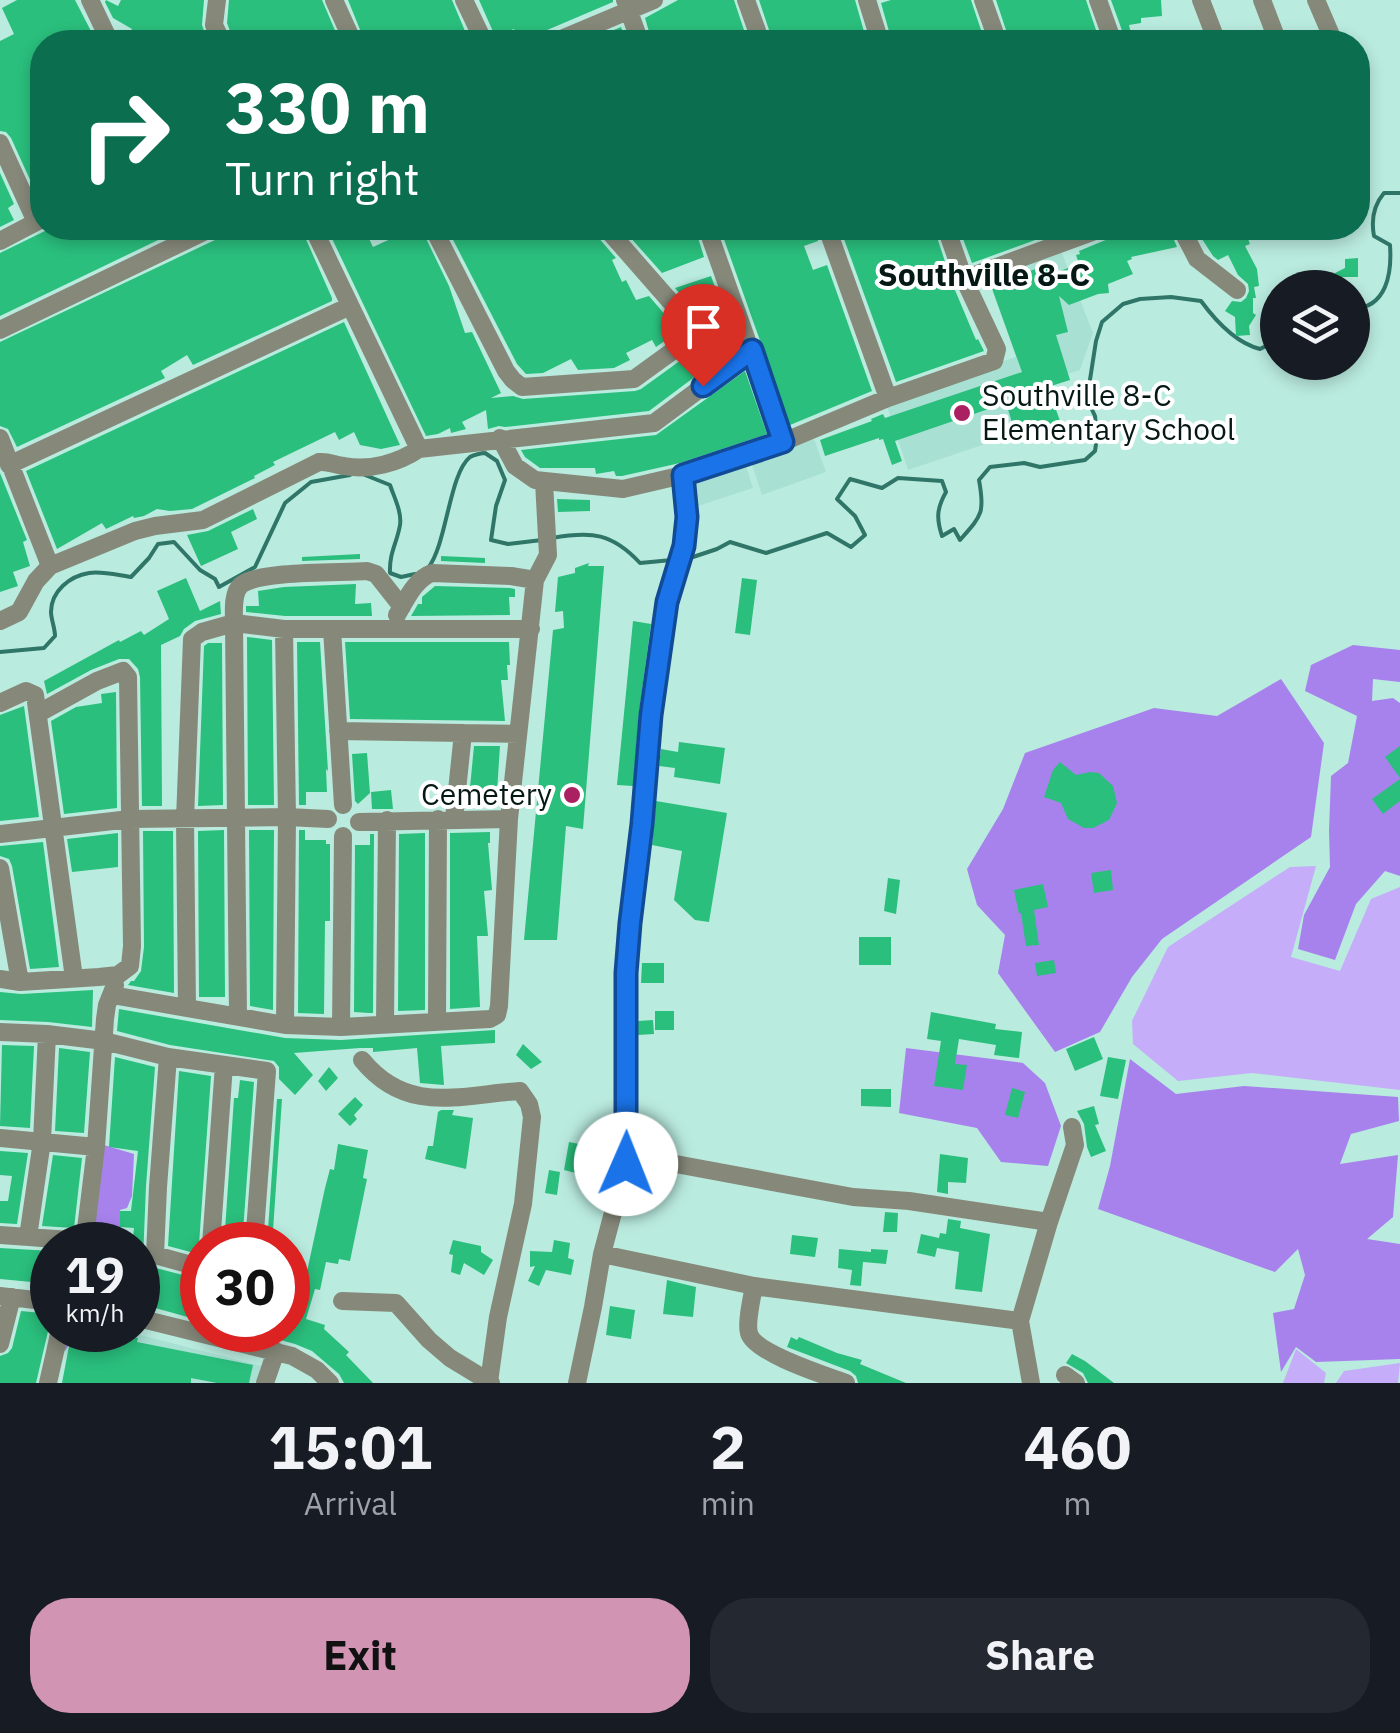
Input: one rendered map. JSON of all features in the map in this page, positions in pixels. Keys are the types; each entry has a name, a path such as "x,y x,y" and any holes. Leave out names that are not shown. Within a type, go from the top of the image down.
{"street":[{"path":"216,30 217,0"},
{"path":"334,0 348,30"},
{"path":"464,0 478,30"},
{"path":"578,30 627,5 654,0"},
{"path":"746,0 757,30"},
{"path":"983,0 994,30"},
{"path":"1098,0 1109,30"},
{"path":"1201,0 1212,30"},
{"path":"1262,0 1273,30"},
{"path":"1316,0 1329,30"},
{"path":"94,2 105,30"},
{"path":"872,2 878,30"},
{"path":"627,5 636,30"},
{"path":"0,143 30,202"},
{"path":"0,241 30,226"},
{"path":"0,330 187,240"},
{"path":"319,240 419,449"},
{"path":"439,240 506,371 522,386 634,379 692,337 691,325 617,240"},
{"path":"711,240 783,442"},
{"path":"831,240 888,398"},
{"path":"500,438 515,466 535,480 623,489 683,475 783,442 888,398 994,361 998,349 964,279 950,240"},
{"path":"964,279 1055,240"},
{"path":"1188,240 1197,259 1238,290"},
{"path":"10,466 350,306"},
{"path":"0,621 20,612 36,581 50,566 142,529 203,520 319,462 355,467 393,463 419,449 654,422 752,350"},
{"path":"0,438 50,566"},
{"path":"577,1383 602,1254 626,1164 626,973 630,923 667,602 684,546 687,517 683,475"},
{"path":"112,995 285,1025 342,1027 490,1019 497,1015 509,818 535,580 548,555 544,482"},
{"path":"238,1016 234,623 237,591 261,576 372,572 402,607"},
{"path":"390,629 423,576 432,573 535,580"},
{"path":"187,1008 186,819 191,642 202,632 234,623 284,629 531,628"},
{"path":"284,629 285,1025"},
{"path":"332,629 343,805"},
{"path":"0,978 20,982 118,975 130,966 126,673 98,682 39,713"},
{"path":"0,703 26,691 35,696 74,978"},
{"path":"338,732 518,734"},
{"path":"437,1021 446,819 464,732"},
{"path":"343,805 355,810 359,822 354,832 343,836 332,831 328,819 332,809 343,805"},
{"path":"359,822 509,818"},
{"path":"0,834 130,819 328,819"},
{"path":"385,1024 388,820"},
{"path":"342,1027 343,836"},
{"path":"0,868 20,982"},
{"path":"87,1222 107,1005 118,975"},
{"path":"0,1032 104,1041 168,1057 267,1072 256,1222"},
{"path":"0,1235 28,1237 42,1141 47,1034"},
{"path":"168,1057 156,1255 180,1262"},
{"path":"342,1302 396,1303 428,1340 490,1382 498,1317 524,1204 532,1117 520,1091 434,1100 386,1084 362,1060"},
{"path":"212,1222 224,1066"},
{"path":"1031,1383 1020,1321 1075,1145 1072,1128"},
{"path":"0,1138 96,1147"},
{"path":"626,1164 665,1162 853,1197 909,1201 1049,1222"},
{"path":"602,1254 754,1286 1020,1321"},
{"path":"754,1286 749,1334 811,1377 846,1383"},
{"path":"0,1344 6,1297"},
{"path":"48,1383 55,1352"},
{"path":"265,1383 276,1352"},
{"path":"279,1352 317,1370 326,1381"}],"shaded area":[{"path":"1060,248 1093,333 1080,370 1027,386 1039,426 908,470 885,400 1016,357 988,277"},
{"path":"814,439 826,472 762,495 750,459"},
{"path":"745,463 753,488 695,507 687,482"},
{"path":"1353,645 1400,650 1400,682 1373,679 1372,701 1393,698 1400,703 1400,876 1385,871 1356,904 1335,960 1298,949 1304,915 1330,867 1331,776 1348,763 1357,716 1305,691 1311,665"},
{"path":"1281,679 1324,743 1311,837 1162,939 1132,977 1100,1032 1055,1052 998,973 1005,935 977,905 967,869 1003,809 1025,753 1154,708 1217,716"},
{"path":"1316,866 1291,957 1340,971 1371,899 1400,887 1400,1090 1252,1073 1178,1081 1133,1044 1132,1021 1168,947 1290,867"},
{"path":"906,1048 1023,1063 1045,1083 1061,1126 1048,1166 1001,1162 977,1128 899,1113"},
{"path":"1130,1059 1176,1094 1244,1086 1398,1097 1399,1121 1351,1134 1340,1164 1398,1155 1393,1217 1367,1239 1400,1244 1400,1359 1316,1362 1296,1347 1281,1372 1273,1313 1294,1309 1305,1275 1298,1249 1275,1272 1098,1209"},
{"path":"104,1145 134,1154 132,1196 127,1208 120,1210 120,1222 95,1222"},
{"path":"160,1340 180,1345 180,1352 207,1352 261,1366 256,1383 94,1383 102,1352 160,1352"},
{"path":"1296,1349 1326,1373 1324,1383 1283,1383"},
{"path":"1400,1363 1398,1383 1336,1383 1344,1371"}],"building":[{"path":"17,0 75,0 90,30 30,30 30,180 11,138 0,131 0,41 14,34 2,8"},
{"path":"121,0 204,0 204,30 132,30 113,18 105,2 118,6"},
{"path":"229,0 322,0 335,30 230,30"},
{"path":"348,0 452,0 465,30 360,30"},
{"path":"479,0 613,0 547,30 492,30"},
{"path":"678,0 734,0 744,30 648,30 645,18"},
{"path":"759,0 855,0 864,30 769,30"},
{"path":"971,0 981,30 889,30 881,3"},
{"path":"996,0 1086,0 1096,30 1006,30"},
{"path":"1111,0 1161,0 1162,16 1141,18 1141,23 1129,25 1130,30 1122,30"},
{"path":"0,173 14,204 8,208 14,220 0,227"},
{"path":"30,238 158,240 0,316 0,253"},
{"path":"215,240 306,240 332,298 193,365 187,355 161,371 165,378 17,447 8,429 0,426 0,342"},
{"path":"333,240 370,240 373,247 388,240 427,240 449,286 465,333 472,332 501,393 491,398 641,389 704,341 703,321 675,288 711,276 736,346 649,411 488,429 486,410 462,422 466,429 451,433 450,428 426,436"},
{"path":"453,240 600,240 616,258 612,260 622,282 626,280 636,300 649,296 679,331 656,347 652,340 626,353 630,360 614,368 578,370 571,359 543,373 526,374 517,364"},
{"path":"633,240 699,240 704,257 662,273"},
{"path":"724,240 818,240 804,246 813,270 827,265 872,391 790,425"},
{"path":"844,240 938,240 952,283 984,351 896,382"},
{"path":"963,240 1035,240 972,263"},
{"path":"1106,240 1174,240 1177,247 1131,257 1127,261 1133,274 1108,284 1109,293 1069,305 1059,296 1068,332 1056,335 1070,380 1048,387 1066,438 1047,444 1039,422 1014,429 1006,403 895,441 902,461 892,465 883,439 879,438 825,456 820,440 883,414 885,418 1022,372 990,283 1048,264 1052,274 1079,264 1079,251"},
{"path":"1203,240 1248,240 1250,244 1245,246 1257,269 1259,286 1254,287 1256,315 1249,326 1250,335 1236,336 1235,317 1225,311 1232,301 1246,298 1248,284 1238,275 1228,255 1218,260"},
{"path":"1358,258 1358,270 1341,270 1345,268 1345,259"},
{"path":"344,322 400,445 381,449 360,445 354,432 339,440 335,432 192,509 157,509 106,529 102,523 57,549 26,471"},
{"path":"745,371 767,434 680,463 622,476 616,476 614,471 596,474 595,468 540,468 521,450 656,435"},
{"path":"0,473 27,540 23,542 30,566 13,572 18,586 0,592"},
{"path":"557,499 590,500 590,511 558,512"},
{"path":"253,509 257,519 231,532 238,549 201,566 187,535 208,531"},
{"path":"360,554 360,559 302,561 302,557"},
{"path":"441,556 485,558 485,563 441,561"},
{"path":"589,563 588,566 604,566 583,829 566,826 557,940 524,940 553,630 564,628 563,611 555,612 558,577 575,573 575,568"},
{"path":"186,578 200,611 220,601 221,614 195,621 180,636 161,645 162,806 142,806 138,669 129,659 119,659 47,694 44,681 119,640 141,631 144,635 169,619 157,591"},
{"path":"742,578 757,580 750,635 735,633"},
{"path":"356,584 355,604 371,603 372,616 246,612 246,606 259,606 258,591"},
{"path":"435,586 510,588 515,589 515,597 509,597 510,615 411,616 422,604 422,597"},
{"path":"633,621 651,624 633,786 617,785"},
{"path":"247,637 272,640 274,805 248,805"},
{"path":"297,642 320,642 328,771 327,792 306,792 306,805 299,805"},
{"path":"345,642 509,642 508,680 501,680 505,721 350,719"},
{"path":"222,643 223,805 198,806 204,646"},
{"path":"116,692 117,808 64,814 51,721 76,707 102,703 101,694"},
{"path":"24,706 39,817 0,821 0,715"},
{"path":"679,742 725,748 720,784 674,777 675,768 659,766 661,749 678,752"},
{"path":"474,746 500,746 496,807 484,807 484,800 469,798"},
{"path":"1400,746 1400,778 1385,757"},
{"path":"367,753 370,793 358,804 352,754"},
{"path":"1060,762 1076,775 1099,773 1113,786 1117,803 1109,820 1084,828 1068,819 1061,803 1044,797 1053,770"},
{"path":"1400,779 1400,801 1383,814 1372,799"},
{"path":"391,790 393,809 372,809 371,792"},
{"path":"656,801 727,813 709,922 695,920 674,900 682,851 652,845"},
{"path":"224,830 225,997 199,997 198,831"},
{"path":"249,830 274,830 273,1010 250,1006"},
{"path":"299,830 305,830 305,840 326,840 330,844 324,1014 298,1013"},
{"path":"143,831 173,831 174,993 128,985 141,971 144,947"},
{"path":"490,832 492,890 484,891 488,936 477,936 480,1007 450,1009 450,833"},
{"path":"118,833 118,867 72,872 67,839"},
{"path":"425,833 425,1010 398,1011 399,834"},
{"path":"370,834 374,834 373,1013 354,1012 355,845 370,845"},
{"path":"43,842 59,967 30,969 12,866 9,859 0,856 0,846"},
{"path":"1111,870 1113,890 1094,893 1091,873"},
{"path":"888,878 900,880 896,914 884,911"},
{"path":"1043,884 1048,907 1034,910 1039,945 1026,946 1014,890"},
{"path":"859,937 891,937 891,965 859,965"},
{"path":"1054,960 1056,973 1037,976 1035,963"},
{"path":"642,963 664,963 664,983 641,983"},
{"path":"93,990 92,1027 0,1020 0,992"},
{"path":"119,1009 285,1038 341,1040 495,1030 495,1043 441,1046 444,1085 420,1083 417,1048 294,1053 313,1075 295,1095 279,1079 279,1067 274,1061 170,1045 117,1031"},
{"path":"655,1011 674,1011 674,1030 655,1030"},
{"path":"931,1012 1022,1032 1019,1058 994,1055 996,1045 959,1039 955,1064 967,1065 963,1090 934,1086 941,1041 927,1039"},
{"path":"653,1020 654,1034 638,1035 638,1021"},
{"path":"1094,1037 1103,1059 1075,1071 1066,1049"},
{"path":"523,1044 542,1062 531,1069 516,1055"},
{"path":"2,1045 34,1046 30,1128 0,1126"},
{"path":"59,1048 90,1052 84,1133 55,1131"},
{"path":"115,1057 155,1067 145,1222 120,1222 120,1211 131,1211 138,1151 109,1147"},
{"path":"1108,1057 1126,1060 1118,1099 1100,1096"},
{"path":"329,1067 338,1078 326,1091 318,1081"},
{"path":"179,1071 211,1076 201,1222 180,1222 180,1249 168,1246"},
{"path":"240,1080 254,1082 244,1222 226,1222 234,1098 238,1098"},
{"path":"1012,1088 1025,1092 1018,1118 1005,1115"},
{"path":"861,1089 891,1089 891,1107 861,1106"},
{"path":"355,1097 363,1105 350,1126 338,1114"},
{"path":"277,1099 282,1099 274,1222 269,1222"},
{"path":"1094,1106 1099,1124 1095,1125 1106,1151 1091,1157 1077,1111"},
{"path":"441,1110 454,1110 452,1115 473,1118 466,1169 425,1159 428,1146 433,1146"},
{"path":"569,1142 605,1149 602,1161 595,1159 591,1177 564,1170"},
{"path":"338,1144 368,1150 363,1178 367,1179 350,1261 326,1262 320,1290 315,1289 310,1306 310,1258 330,1169 334,1170"},
{"path":"0,1151 28,1153 17,1224 0,1223 0,1201 8,1201 12,1176 0,1175"},
{"path":"940,1154 968,1158 966,1183 948,1182 948,1194 937,1192"},
{"path":"53,1155 82,1158 75,1222 43,1222"},
{"path":"549,1170 560,1172 557,1195 545,1193"},
{"path":"885,1212 898,1213 897,1232 883,1232"},
{"path":"948,1219 961,1221 960,1228 990,1234 982,1292 955,1289 959,1252 937,1248 935,1257 917,1253 921,1234 939,1238 940,1233 946,1234"},
{"path":"792,1235 818,1238 815,1257 790,1254"},
{"path":"453,1240 481,1246 481,1252 493,1260 484,1275 464,1263 460,1275 451,1272 453,1255 449,1254"},
{"path":"554,1240 570,1243 568,1258 574,1260 571,1275 546,1270 539,1286 528,1281 535,1266 530,1267 530,1251 552,1252"},
{"path":"0,1248 30,1250 30,1282 0,1279"},
{"path":"839,1249 888,1250 886,1264 863,1262 861,1286 850,1285 852,1270 838,1268"},
{"path":"160,1269 180,1274 180,1315 160,1309"},
{"path":"667,1280 696,1287 693,1317 663,1314"},
{"path":"610,1306 635,1310 631,1339 606,1335"},
{"path":"21,1311 30,1312 30,1352 43,1352 36,1383 0,1383 0,1356 12,1348"},
{"path":"310,1320 325,1325 324,1329 349,1352 346,1355 373,1383 344,1383 312,1351"},
{"path":"791,1337 862,1360 860,1364 906,1383 858,1383 850,1371 787,1347"},
{"path":"160,1347 253,1365 249,1383 191,1378 191,1383 62,1383 68,1352 160,1352"},
{"path":"1072,1354 1114,1383 1088,1383 1083,1373 1066,1363"}],"waterway":[{"path":"1370,304 1385,287 1390,267 1390,245 1374,236 1374,213 1384,193 1400,193"},
{"path":"687,559 730,542 766,553 827,533 851,547 865,535 855,516 837,499 850,479 882,488 898,478 942,481 946,492 938,513 942,536 954,529 960,540 980,513 979,480 990,467 1024,463 1040,467 1085,460 1095,451 1095,416 1087,399 1096,341 1102,322 1123,304 1171,297 1201,301 1234,336 1260,349"},
{"path":"428,568 440,543 457,478 470,457 478,454 485,453 497,461 505,480 491,540 508,544 542,540"},
{"path":"0,652 44,648 55,636 52,604 63,586 89,573 131,577 158,544 174,542 219,587 255,567 285,503 311,482 350,475"},
{"path":"365,475 390,485 399,510 400,525 390,573 401,577 415,574"},
{"path":"552,538 590,535 620,545 640,563 672,560"}],"place":[{"name":"Southville 8-C Elementary School","path":"962,413"},
{"name":"Cemetery","path":"572,795"}],"district":[{"name":"Southville 8-C","path":"984,275"}],"route":[{"path":"626,1164 626,973 630,923 667,602 684,546 687,517 683,475 783,442 752,350 703,386"}]}
